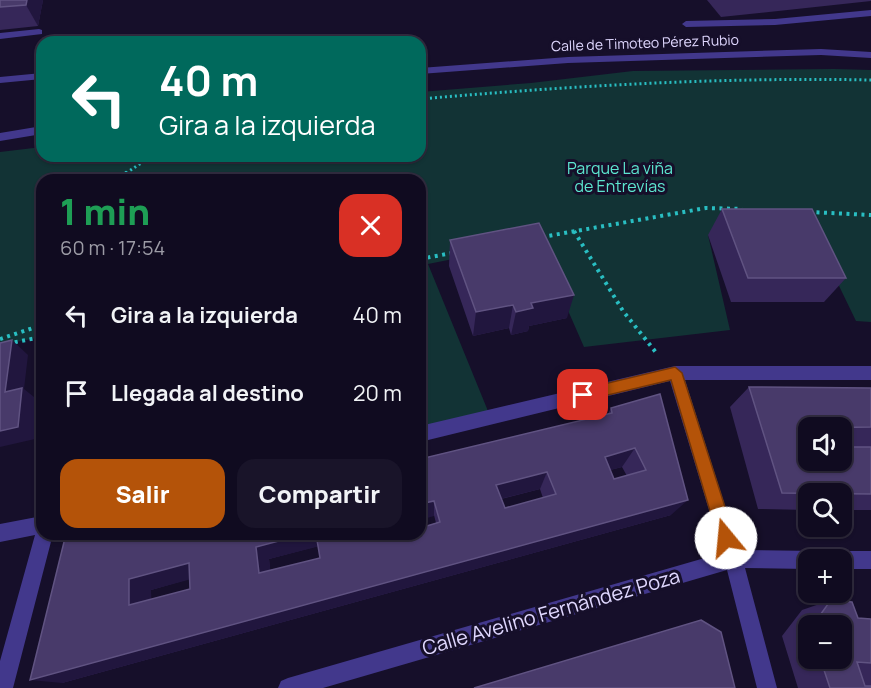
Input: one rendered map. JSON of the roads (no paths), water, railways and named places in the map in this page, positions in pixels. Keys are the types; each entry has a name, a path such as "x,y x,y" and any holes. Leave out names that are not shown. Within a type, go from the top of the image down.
{"street":[{"name":"Calle de Timoteo Pérez Rubio","path":"426,71 568,60 821,52 871,55"},
{"path":"0,137 36,131"},
{"path":"675,373 733,559 767,688"},
{"path":"426,433 675,373 871,373"},
{"path":"0,533 36,526"},
{"path":"3,688 42,540"},
{"name":"Calle Avelino Fernández Poza","path":"288,688 733,559 798,560"},
{"path":"852,560 871,560"}],"lane":[{"path":"686,24 775,22 871,13"},
{"path":"0,36 39,32"},
{"path":"0,81 36,77"}],"park label":[{"name":"Parque La viña de Entrevías","path":"620,177"}]}
